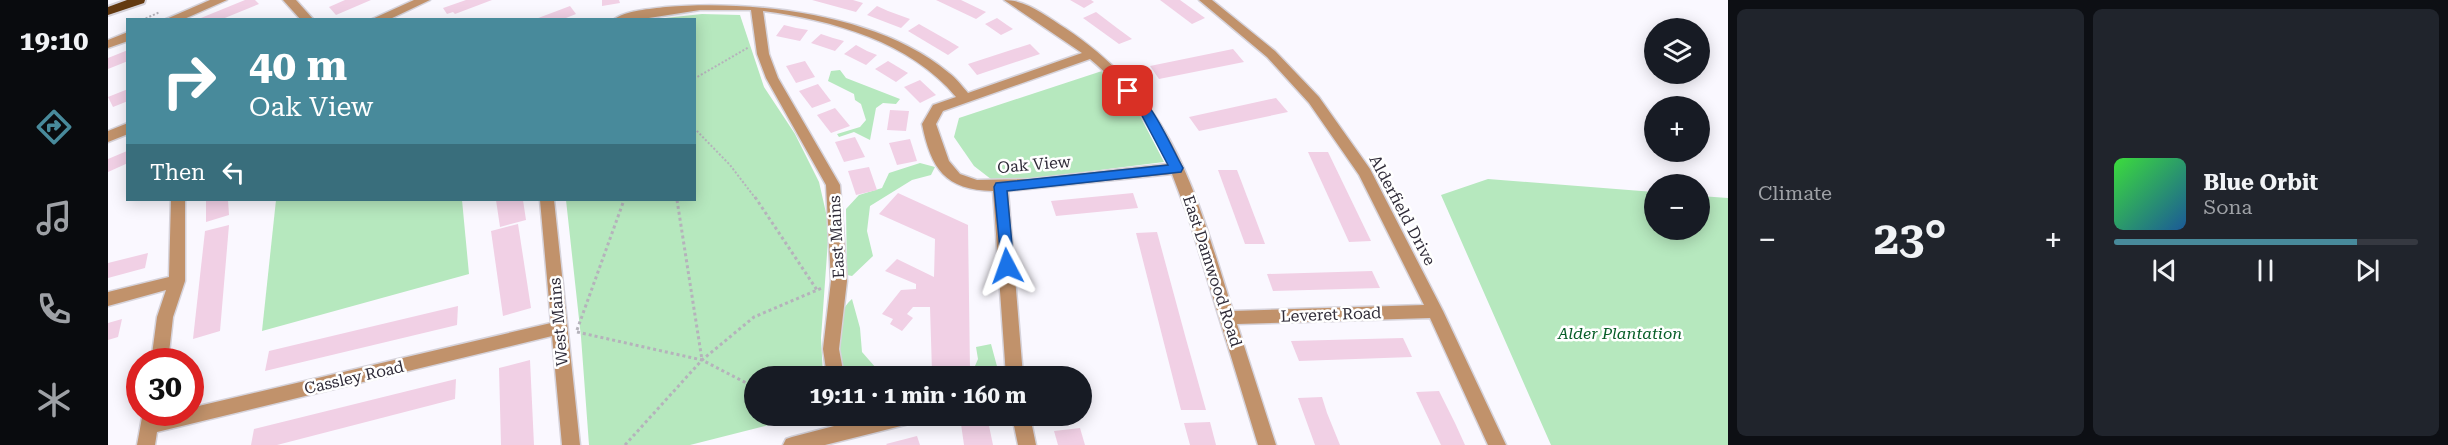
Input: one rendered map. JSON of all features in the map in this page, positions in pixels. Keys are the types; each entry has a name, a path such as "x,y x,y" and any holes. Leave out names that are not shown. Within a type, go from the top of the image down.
{"highway":[{"path":"108,11 139,0"}],"street":[{"path":"175,18 220,0"},
{"path":"289,0 306,18"},
{"path":"381,18 424,0"},
{"name":"East Damwood Road","path":"1010,0 1044,19 1090,55 1112,74 1143,108 1177,168 1188,193 1267,445"},
{"name":"Alderfield Drive","path":"1205,0 1271,54 1314,100 1365,173 1435,311 1497,445"},
{"path":"623,18 647,6 727,5 757,7 844,25 889,42 943,75 964,97"},
{"name":"East Mains","path":"757,7 763,54 772,78 833,185 839,281 831,349 834,366"},
{"path":"108,44 126,37"},
{"name":"Oak View","path":"1090,55 964,97 938,108 929,124 933,146 945,167 962,182 1000,187 1177,168"},
{"path":"108,137 126,129"},
{"path":"1000,187 1013,366"},
{"path":"161,348 165,317 177,281 178,201"},
{"name":"West Mains","path":"548,201 558,328 571,445"},
{"path":"108,299 177,281"},
{"name":"Leveret Road","path":"1227,318 1435,311"},
{"name":"Cassley Road","path":"204,407 558,328"},
{"path":"146,445 150,426"},
{"path":"792,445 838,426"},
{"path":"1023,426 1027,445"}],"path":[{"path":"696,78 761,40"},
{"path":"696,130 716,148 758,198 817,290"},
{"path":"576,332 624,201"},
{"path":"677,201 702,360"},
{"path":"625,445 702,360 754,317 839,281"},
{"path":"558,328 702,360 744,382"}],"green space":[{"path":"702,14 740,15 764,87 795,134 819,182 829,226 821,338 822,366 744,366 744,426 765,426 690,445 589,445 581,337 566,201 696,201 696,18 665,18"},
{"path":"840,70 846,78 900,99 896,104 883,103 876,108 870,140 854,132 839,137 837,134 860,127 866,120 861,104 855,100 854,94 828,81 831,71"},
{"path":"1102,71 1140,116 1164,162 996,183 974,166 954,137 959,118"},
{"path":"920,163 935,167 931,175 912,180 870,206 867,231 873,256 852,276 847,275 846,209 859,195 882,188 889,173"},
{"name":"Alder Plantation","path":"1488,179 1644,191 1644,240 1710,240 1710,197 1728,198 1728,445 1551,445 1441,195"},
{"path":"276,201 462,201 469,274 262,331"},
{"path":"852,299 860,328 862,352 874,366 839,366 838,325 845,306"},
{"path":"991,344 997,366 975,366 978,359 976,347"}],"building":[{"path":"245,0 255,0 259,4 225,18 201,18"},
{"path":"345,0 371,0 336,15 329,7"},
{"path":"466,0 492,0 455,14 453,12 447,14 443,8"},
{"path":"602,0 619,0 620,3 602,6"},
{"path":"812,0 853,0 863,3 856,12"},
{"path":"936,0 961,0 986,12 976,19"},
{"path":"1070,0 1091,0 1094,2 1084,8"},
{"path":"1160,0 1180,0 1205,18 1192,24"},
{"path":"570,6 576,14 566,18 538,18"},
{"path":"877,6 910,19 901,28 867,15"},
{"path":"1096,12 1132,39 1119,44 1083,18"},
{"path":"997,18 1013,29 1001,35 985,24"},
{"path":"919,24 959,47 948,55 908,31"},
{"path":"784,25 808,30 800,41 776,36"},
{"path":"821,34 844,41 835,51 811,43"},
{"path":"1030,44 1040,54 977,75 968,64"},
{"path":"856,45 877,55 866,65 844,54"},
{"path":"1233,49 1244,62 1159,79 1150,66"},
{"path":"126,51 126,62 108,69 108,58"},
{"path":"805,61 815,77 796,83 786,66"},
{"path":"888,61 908,73 896,82 875,69"},
{"path":"920,80 936,95 920,103 904,87"},
{"path":"818,84 831,101 812,108 799,91"},
{"path":"126,90 126,102 113,107 108,97"},
{"path":"1276,98 1288,112 1199,131 1189,117"},
{"path":"835,108 850,126 831,133 817,115"},
{"path":"890,110 909,111 906,131 887,130"},
{"path":"855,137 865,157 844,162 835,142"},
{"path":"910,139 917,161 897,165 889,143"},
{"path":"126,151 126,164 108,172 108,159"},
{"path":"1308,152 1328,152 1371,241 1349,242"},
{"path":"869,167 877,190 856,195 848,171"},
{"path":"1218,170 1237,170 1265,244 1245,244"},
{"path":"898,193 968,225 970,366 932,366 930,307 913,307 907,314 913,318 902,331 890,324 893,319 882,314 901,290 916,289 916,284 885,271 897,259 934,277 935,239 879,214"},
{"path":"1133,193 1138,208 1056,216 1051,201"},
{"path":"206,201 228,201 229,215 206,222"},
{"path":"496,201 523,201 526,220 500,227"},
{"path":"518,224 531,308 503,316 491,231"},
{"path":"229,225 220,331 193,339 205,231"},
{"path":"1157,232 1206,410 1181,410 1136,233"},
{"path":"148,253 145,268 108,278 108,263"},
{"path":"1372,271 1380,288 1273,291 1267,274"},
{"path":"458,306 457,325 265,371 269,351"},
{"path":"122,319 118,337 108,340 108,323"},
{"path":"1403,338 1412,357 1299,361 1291,341"},
{"path":"530,360 534,445 501,445 499,368"},
{"path":"456,379 455,399 277,445 251,445 254,429"},
{"path":"1439,391 1465,445 1441,445 1416,392"},
{"path":"1322,397 1340,445 1315,445 1298,398"},
{"path":"1210,422 1216,445 1190,445 1184,423"},
{"path":"961,426 989,426 993,445 964,445"},
{"path":"1080,428 1085,445 1058,445 1054,431"},
{"path":"917,436 920,445 886,444"}],"route":[{"path":"1007,266 1000,187 1177,168 1143,108 1128,91"}]}
